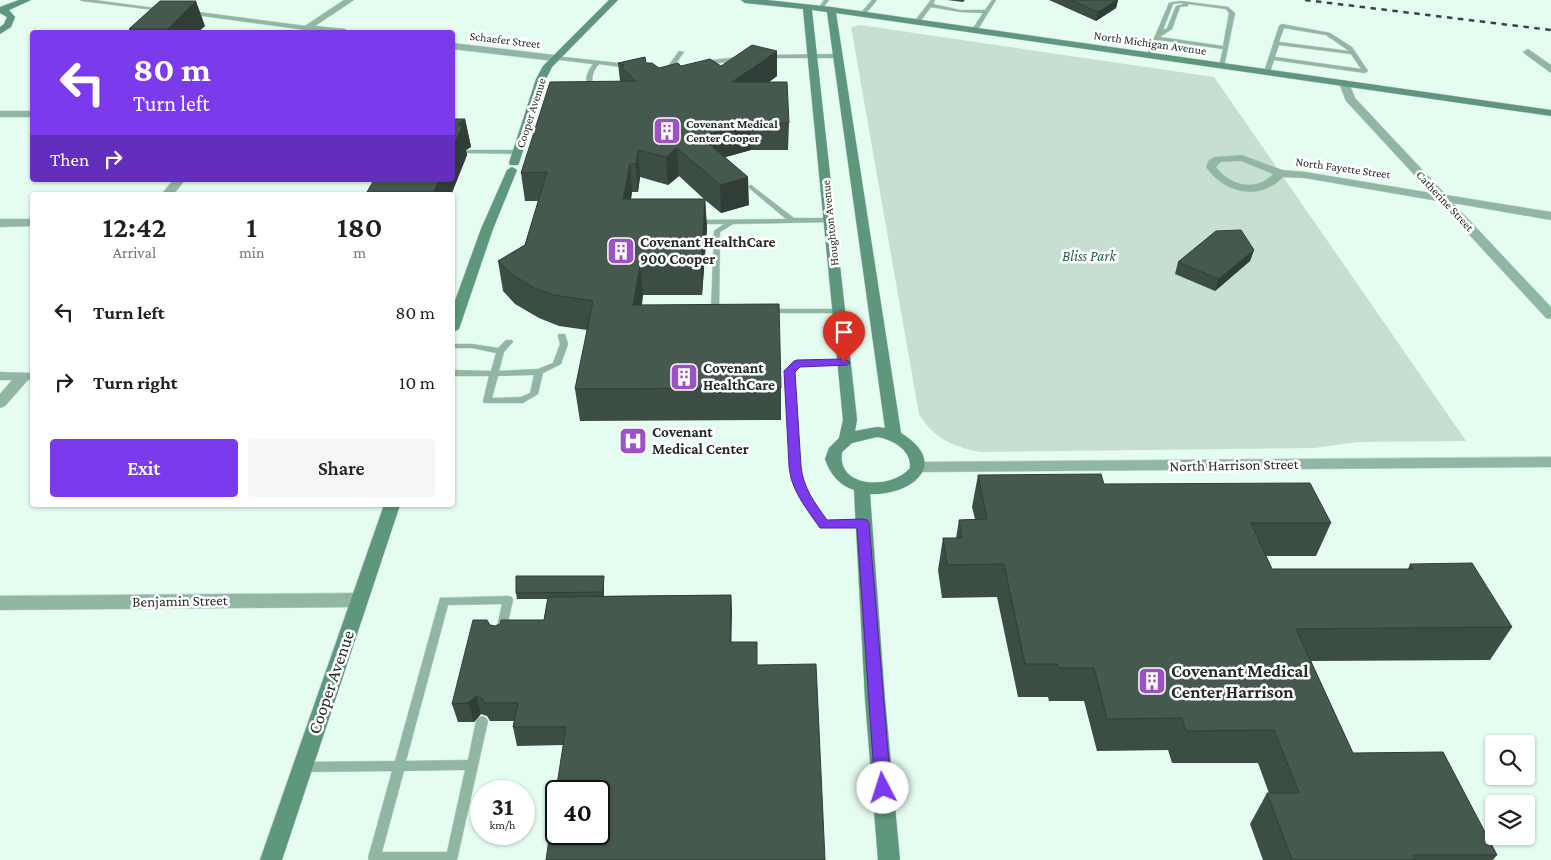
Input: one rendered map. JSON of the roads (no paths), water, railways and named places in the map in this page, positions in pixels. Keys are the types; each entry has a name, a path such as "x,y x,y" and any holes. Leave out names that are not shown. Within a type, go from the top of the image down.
{"street":[{"path":"1,10 27,0"},
{"path":"306,28 350,0"},
{"name":"Cooper Avenue","path":"455,320 487,229 513,167 541,80 554,58 614,0"},
{"name":"North Michigan Avenue","path":"745,0 917,22 1551,113"},
{"name":"Houghton Avenue","path":"807,7 850,420 846,439"},
{"path":"0,31 8,25 11,17 1,10"},
{"path":"831,10 894,436"},
{"path":"306,28 326,30"},
{"name":"Schaefer Street","path":"455,46 554,58"},
{"path":"1528,52 1551,70"},
{"name":"Catherine Street","path":"1344,83 1350,99 1551,315"},
{"path":"0,114 30,114"},
{"name":"North Fayette Street","path":"1280,173 1275,180 1260,187 1239,187 1219,179 1211,167 1213,162 1219,159 1242,158 1280,173 1305,175 1551,216"},
{"path":"169,192 177,182"},
{"path":"0,223 30,223"},
{"path":"0,376 28,376"},
{"path":"0,403 28,376"},
{"path":"869,432 894,436 915,453 918,467 914,474 905,482 883,488 862,488 846,480 837,470 833,460 836,448 846,439 860,433 869,432"},
{"name":"North Harrison Street","path":"918,467 1551,462"},
{"path":"862,488 863,523 889,860"},
{"name":"Cooper Avenue","path":"271,860 391,507"},
{"name":"Benjamin Street","path":"0,603 359,600"}],"lane":[{"path":"82,0 168,11"},
{"path":"820,9 827,0"},
{"path":"862,15 875,0"},
{"path":"931,3 937,3 939,0"},
{"path":"974,30 994,0"},
{"path":"1150,55 1171,3 1181,2 1228,8 1232,13 1222,66"},
{"path":"931,3 960,11 985,12"},
{"path":"917,22 931,3"},
{"path":"184,13 306,28"},
{"path":"1267,72 1282,26 1328,34 1350,48 1365,71 1272,58"},
{"path":"1158,36 1226,48"},
{"path":"1276,43 1353,53"},
{"path":"664,78 681,52"},
{"path":"760,57 837,56"},
{"path":"554,58 597,64 634,66"},
{"path":"697,64 750,58"},
{"path":"597,64 591,70 588,79 590,86 604,92"},
{"path":"662,67 679,66"},
{"path":"468,152 518,152"},
{"path":"752,186 792,220"},
{"path":"686,213 701,222 829,220"},
{"path":"706,312 720,312 717,231 732,221"},
{"path":"759,312 839,310"},
{"path":"455,373 538,372 558,364 564,344 562,336"},
{"path":"509,342 500,351 487,401 523,400 534,394 538,372"},
{"path":"455,346 472,346 500,351"},
{"path":"844,362 797,364 789,371 796,480 806,500 824,525 863,523"},
{"path":"482,721 452,858 374,858 444,601 508,600 499,638"},
{"path":"303,767 473,765"}],"railway":[{"path":"1305,0 1551,30"}],"place":[{"name":"Covenant Medical Center Cooper","path":"667,131"},
{"name":"Covenant HealthCare 900 Cooper","path":"621,251"},
{"name":"Covenant HealthCare","path":"684,377"},
{"name":"Covenant Medical Center","path":"633,441"},
{"name":"Covenant Medical Center Harrison","path":"1152,681"}],"park label":[{"name":"Bliss Park","path":"1089,256"}]}
